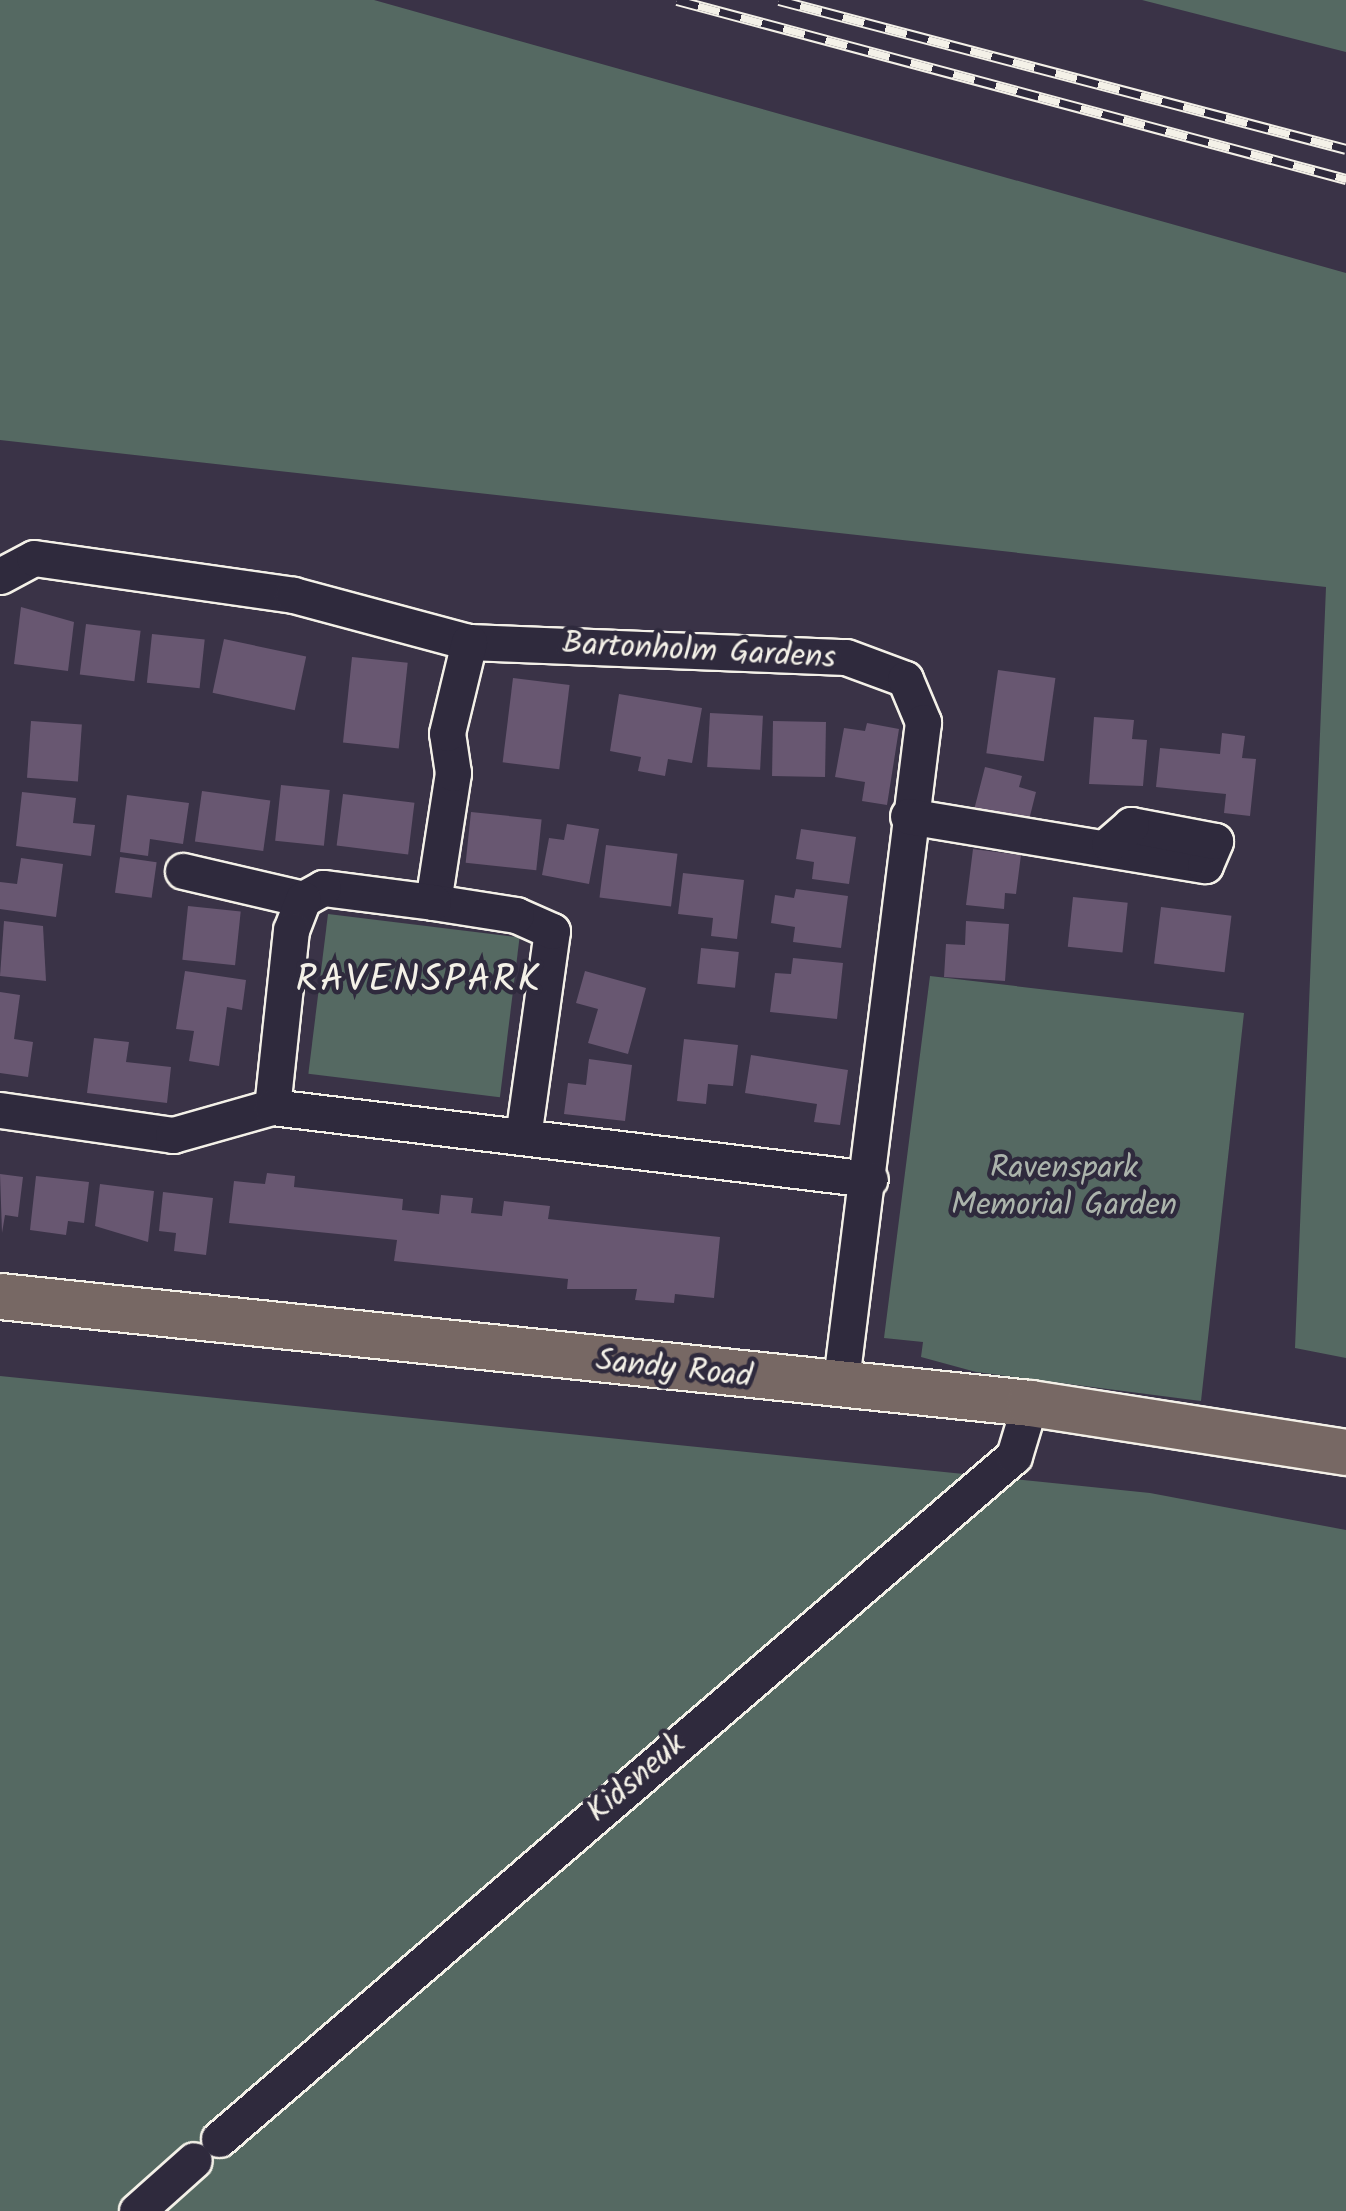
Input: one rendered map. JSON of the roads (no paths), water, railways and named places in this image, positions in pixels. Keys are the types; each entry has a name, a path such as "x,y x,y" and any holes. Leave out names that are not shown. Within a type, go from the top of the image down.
{"main road":[{"name":"Sandy Road","path":"0,1296 840,1388 1030,1403 1346,1452"}],"street":[{"name":"Bartonholm Gardens","path":"0,576 34,558 293,595 468,642 846,657 905,679 922,722 908,816 870,1179 840,1388"},
{"path":"434,902 453,773 446,732 468,642"},
{"path":"908,816 1109,844"},
{"path":"183,871 304,898"},
{"path":"272,1106 291,930 304,898 323,888 516,914 552,931 522,1137"},
{"path":"0,1110 173,1135 272,1106 870,1179"},
{"name":"Kidsneuk","path":"137,2211 1014,1456 1030,1403"}],"railway":[{"path":"677,0 1346,179"},
{"path":"779,0 1346,149"}],"district":[{"name":"RAVENSPARK","path":"419,982"}],"park label":[{"name":"Ravenspark Memorial Garden","path":"1064,1188"}]}
